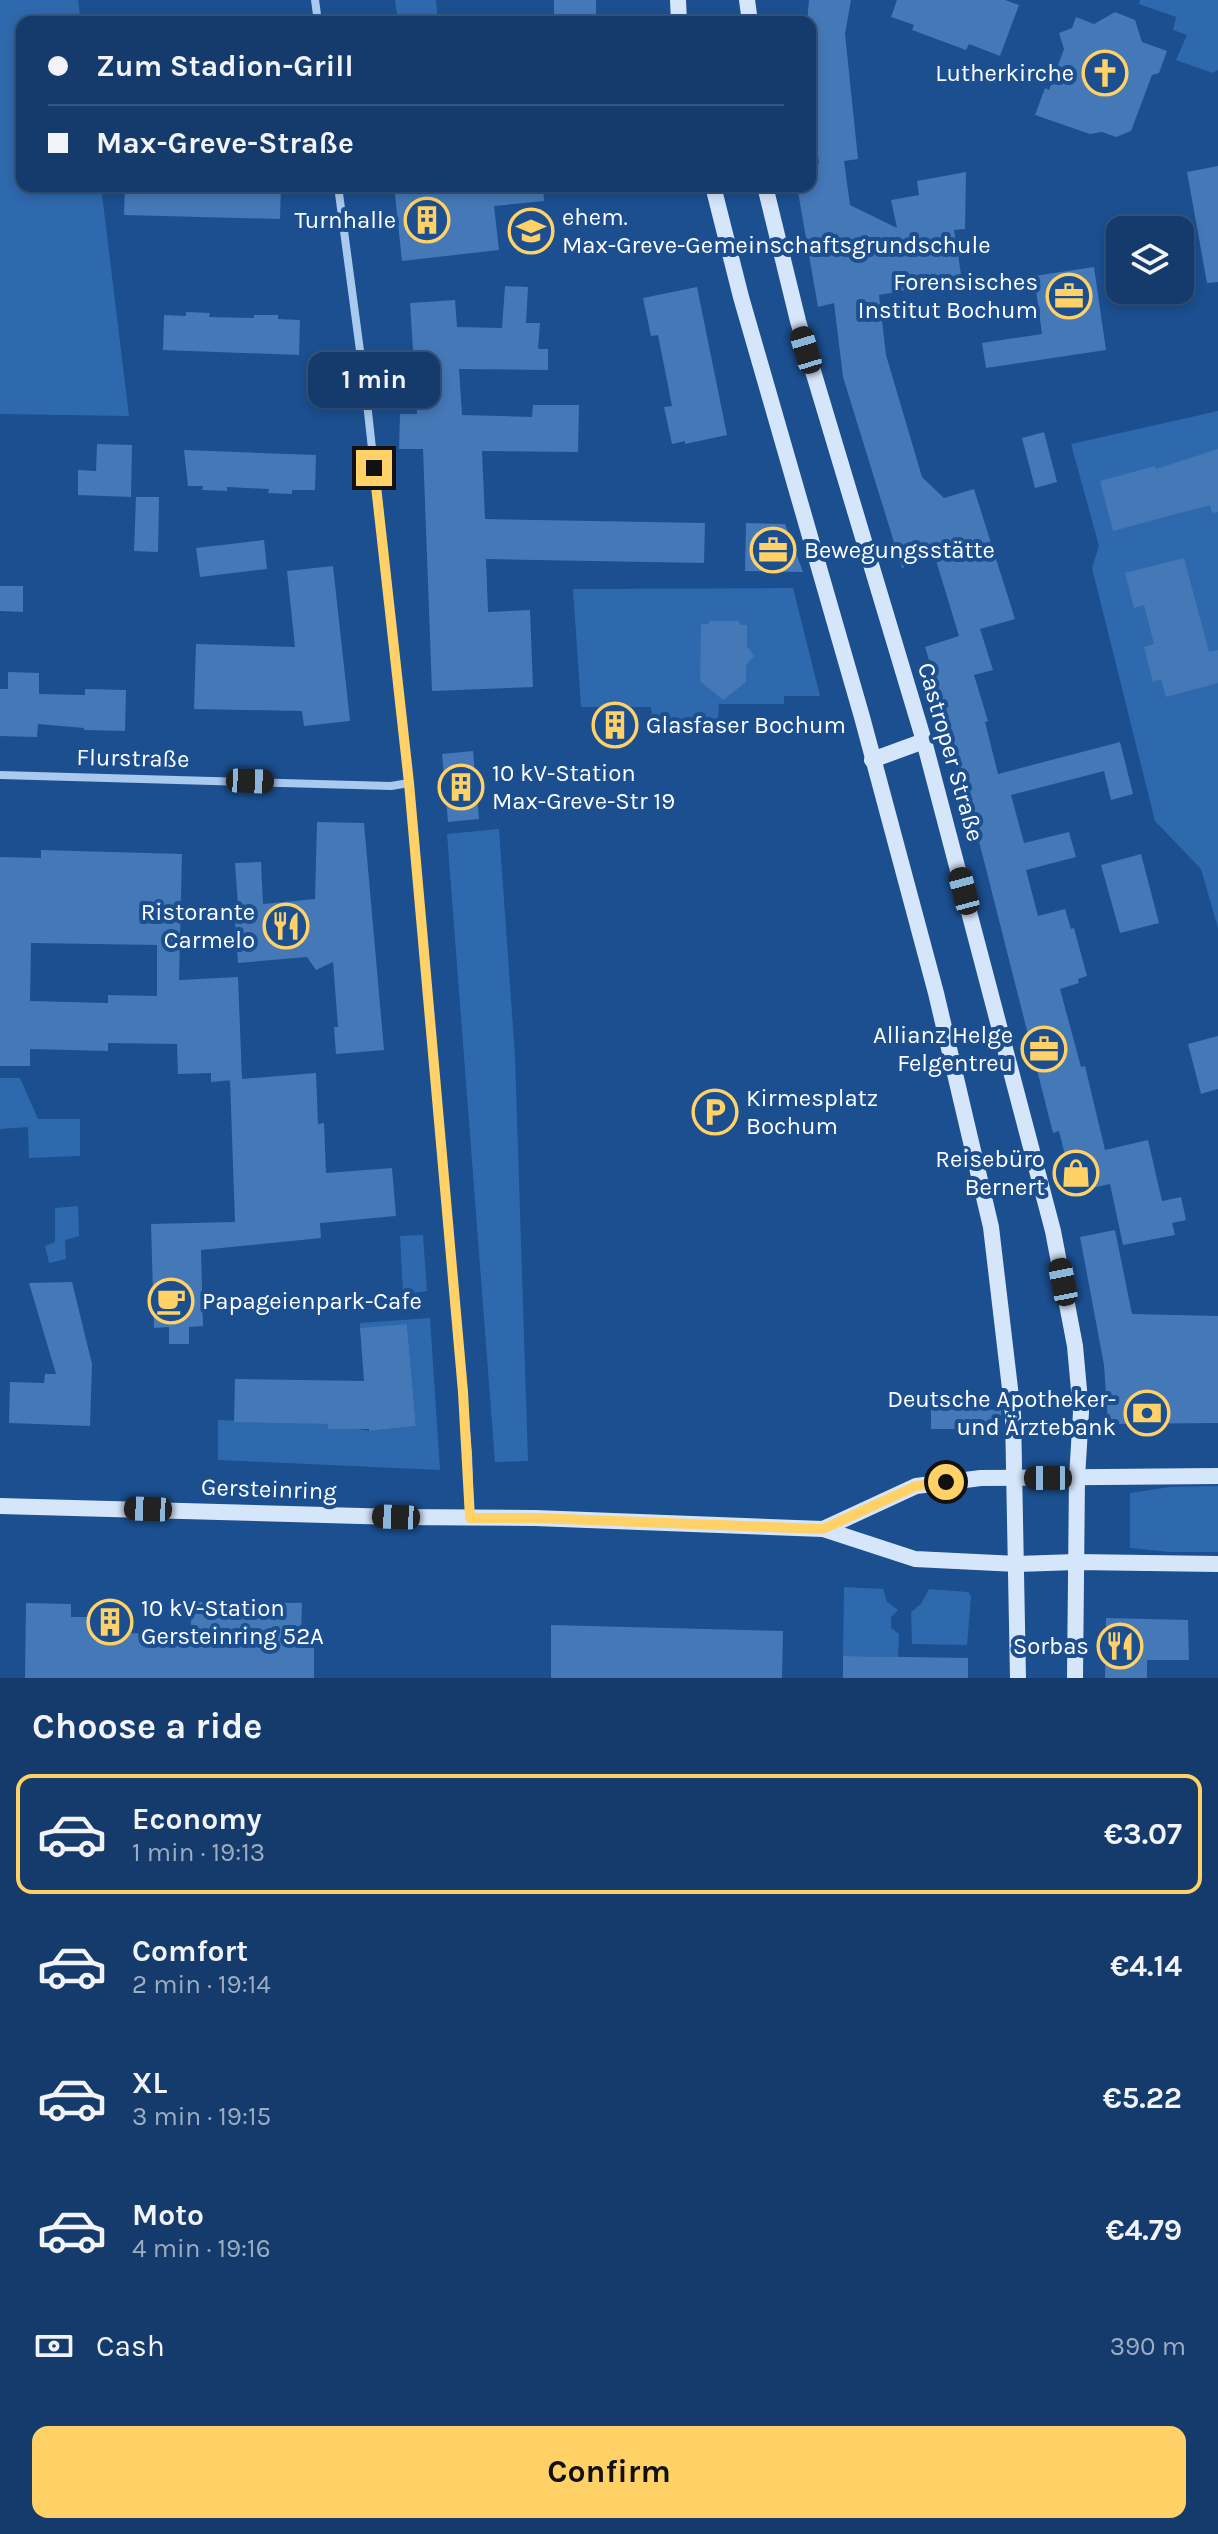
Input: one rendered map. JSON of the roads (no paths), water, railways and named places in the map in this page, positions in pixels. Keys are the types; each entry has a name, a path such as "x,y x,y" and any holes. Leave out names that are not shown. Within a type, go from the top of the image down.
{"main road":[{"path":"715,192 741,297 936,993 991,1227 1013,1414 1018,1678"},
{"name":"Castroper Straße","path":"766,192 798,321 924,741 1053,1231 1075,1346 1081,1412 1077,1478 1075,1678"},
{"path":"872,760 924,741"},
{"path":"1016,1478 1218,1476"},
{"name":"Gersteinring","path":"823,1529 916,1486 981,1478 1016,1478"},
{"name":"Gersteinring","path":"0,1506 535,1518 823,1529 915,1559 1017,1564"},
{"path":"1017,1564 1218,1564"}],"street":[{"path":"339,192 367,403 409,783 467,1438 470,1518"},
{"name":"Flurstraße","path":"0,775 391,786 409,783"}],"place":[{"name":"Lutherkirche","path":"1105,73"},
{"name":"Turnhalle","path":"427,220"},
{"name":"ehem. Max-Greve-Gemeinschaftsgrundschule","path":"531,231"},
{"name":"Forensisches Institut Bochum","path":"1069,296"},
{"name":"Bewegungsstätte","path":"773,550"},
{"name":"Glasfaser Bochum","path":"615,725"},
{"name":"10 kV-Station Max-Greve-Str 19","path":"461,787"},
{"name":"Ristorante Carmelo","path":"286,926"},
{"name":"Allianz Helge Felgentreu","path":"1044,1049"},
{"name":"Kirmesplatz Bochum","path":"715,1112"},
{"name":"Reisebüro Bernert","path":"1076,1173"},
{"name":"Papageienpark-Cafe","path":"171,1301"},
{"name":"Deutsche Apotheker- und Ärztebank","path":"1147,1413"},
{"name":"10 kV-Station Gersteinring 52A","path":"110,1622"},
{"name":"Sorbas","path":"1120,1646"}]}
